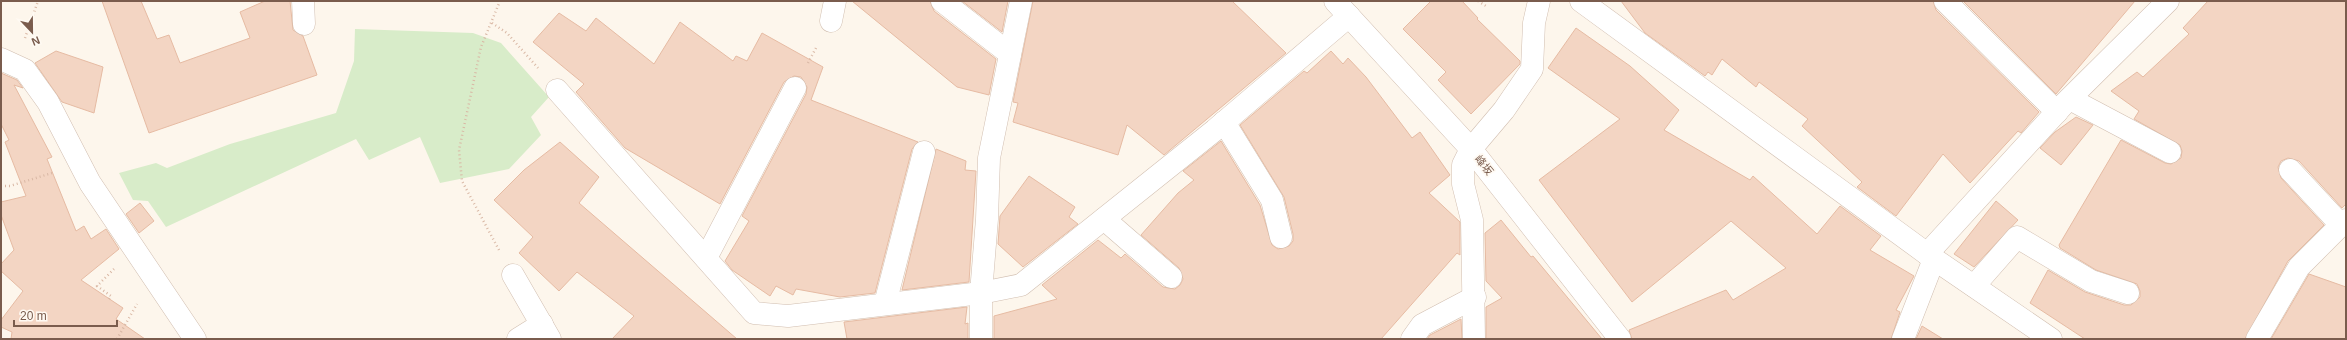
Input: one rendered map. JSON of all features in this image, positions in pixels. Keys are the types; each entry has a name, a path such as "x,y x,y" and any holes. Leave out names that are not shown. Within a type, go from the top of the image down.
{"street":[{"path":"303,1 304,24"},
{"path":"942,1 1010,54"},
{"path":"981,339 981,293 988,219 989,158 1021,1"},
{"path":"1474,339 1475,297 1472,220 1463,184 1463,165 1471,149 1504,110 1532,69 1534,23 1539,1"},
{"path":"1581,1 1930,256 2051,339"},
{"path":"1945,1 2063,106 2170,152"},
{"path":"1903,339 1930,256 2063,106 2168,1"},
{"path":"558,90 754,313 788,316 981,293 1021,285 1224,122 1342,8"},
{"name":"峰坂","path":"1342,8 1471,149 1546,242 1600,315 1620,339"},
{"path":"8,63 24,70 48,102 90,183 195,339"},
{"path":"706,258 795,88"},
{"path":"1224,122 1272,200 1280,236"},
{"path":"885,304 924,152"},
{"path":"2257,339 2298,268 2343,222 2290,170"},
{"path":"1104,219 1171,277"},
{"path":"1974,286 2017,237 2091,281 2128,293"},
{"path":"513,275 546,332 518,339"},
{"path":"1412,339 1422,325 1475,297"}],"path":[{"path":"8,63 38,1"},
{"path":"500,1 481,47 459,150 462,180 513,275"},
{"path":"1478,1 1486,6"},
{"path":"795,88 833,11"},
{"path":"492,22 507,33 558,90"},
{"path":"1,186 10,186 43,176"},
{"path":"96,286 111,296 109,299"},
{"path":"117,339 132,313"}],"green space":[{"path":"355,29 473,33 501,43 549,97 531,117 541,135 509,169 440,183 420,137 369,160 356,139 166,227 148,201 133,200 119,173 156,163 167,168 230,144 336,113 354,61"}],"building":[{"path":"102,1 141,1 157,39 169,35 180,63 250,38 240,12 265,1 290,1 293,30 303,36 317,75 149,133"},
{"path":"852,1 930,1 934,11 996,59 989,95 957,87"},
{"path":"962,1 1008,1 1002,32"},
{"path":"1033,1 1232,1 1286,53 1164,155 1127,125 1118,155 1013,122 1018,103 1013,102"},
{"path":"1431,1 1462,1 1478,18 1477,19 1520,61 1520,64 1471,114 1438,80 1446,72 1403,29"},
{"path":"1621,1 1933,1 1936,10 2039,112 2021,133 2018,131 1970,183 1943,154 1896,216 1857,187 1862,182 1802,126 1808,119 1759,82 1756,87 1722,59 1712,75 1708,72 1705,76 1645,33"},
{"path":"1963,1 2135,1 2056,94"},
{"path":"2208,1 2346,1 2346,204 2342,208 2299,161 2288,158 2281,161 2278,167 2281,178 2324,225 2288,261 2245,339 2085,339 2030,303 2048,270 2085,292 2124,305 2131,305 2140,297 2140,291 2137,284 2096,270 2060,248 2059,245 2121,140 2165,163 2171,164 2181,158 2182,151 2180,145 2134,119 2139,111 2111,91 2137,72 2143,77 2189,34 2183,28"},
{"path":"559,13 586,31 596,18 654,64 680,22 733,61 736,56 747,61 762,33 823,67 811,100 918,142 912,149 875,293 840,297 796,289 793,295 776,286 770,296 732,270 725,261 749,221 742,216 806,94 807,87 801,77 794,76 784,82 720,204 625,148 576,92 584,84 533,42"},
{"path":"1576,28 1630,66 1679,110 1664,130 1750,180 1753,176 1817,234 1840,206 1881,236 1870,250 1914,276 1896,310 1900,312 1891,339 1632,339 1629,330 1726,290 1733,300 1786,268 1731,221 1632,302 1539,180 1620,119 1548,68"},
{"path":"56,51 103,67 94,113 62,102 35,63"},
{"path":"1331,51 1343,64 1348,58 1366,77 1412,138 1420,132 1450,175 1429,193 1460,222 1460,255 1457,253 1381,339 994,339 994,316 1057,299 1042,285 1098,240 1121,258 1125,254 1163,287 1175,289 1180,285 1183,279 1179,268 1141,235 1178,193 1194,180 1183,171 1221,141 1260,205 1272,245 1278,249 1289,246 1293,241 1293,234 1284,197 1240,125 1304,71 1307,73"},
{"path":"1,73 17,80 23,88 14,85 52,157 47,159 76,231 84,226 91,239 106,229 119,249 81,280 123,308 116,319 145,339 11,339 12,332 1,327 1,320 23,291 1,271 1,264 14,250 1,215 1,202 26,196 5,142 9,140 1,124"},
{"path":"2076,117 2093,125 2061,165 2040,148 2055,132"},
{"path":"560,142 599,177 579,203 737,339 612,339 634,316 577,272 559,291 519,253 533,237 494,200 524,170"},
{"path":"936,149 966,161 965,170 976,171 969,282 902,290"},
{"path":"1029,176 1075,207 1069,217 1078,224 1023,267 998,244 1000,216"},
{"path":"1996,201 2018,220 1974,267 1954,254"},
{"path":"140,203 154,221 139,233 126,214"},
{"path":"1501,220 1602,339 1486,339 1486,307 1502,298 1486,281 1485,233"},
{"path":"2309,274 2346,287 2346,339 2271,339"},
{"path":"967,307 965,324 968,323 968,339 847,339 844,322"},
{"path":"1461,319 1462,339 1427,339 1430,335"},
{"path":"1922,326 1943,339 1916,339"}]}
